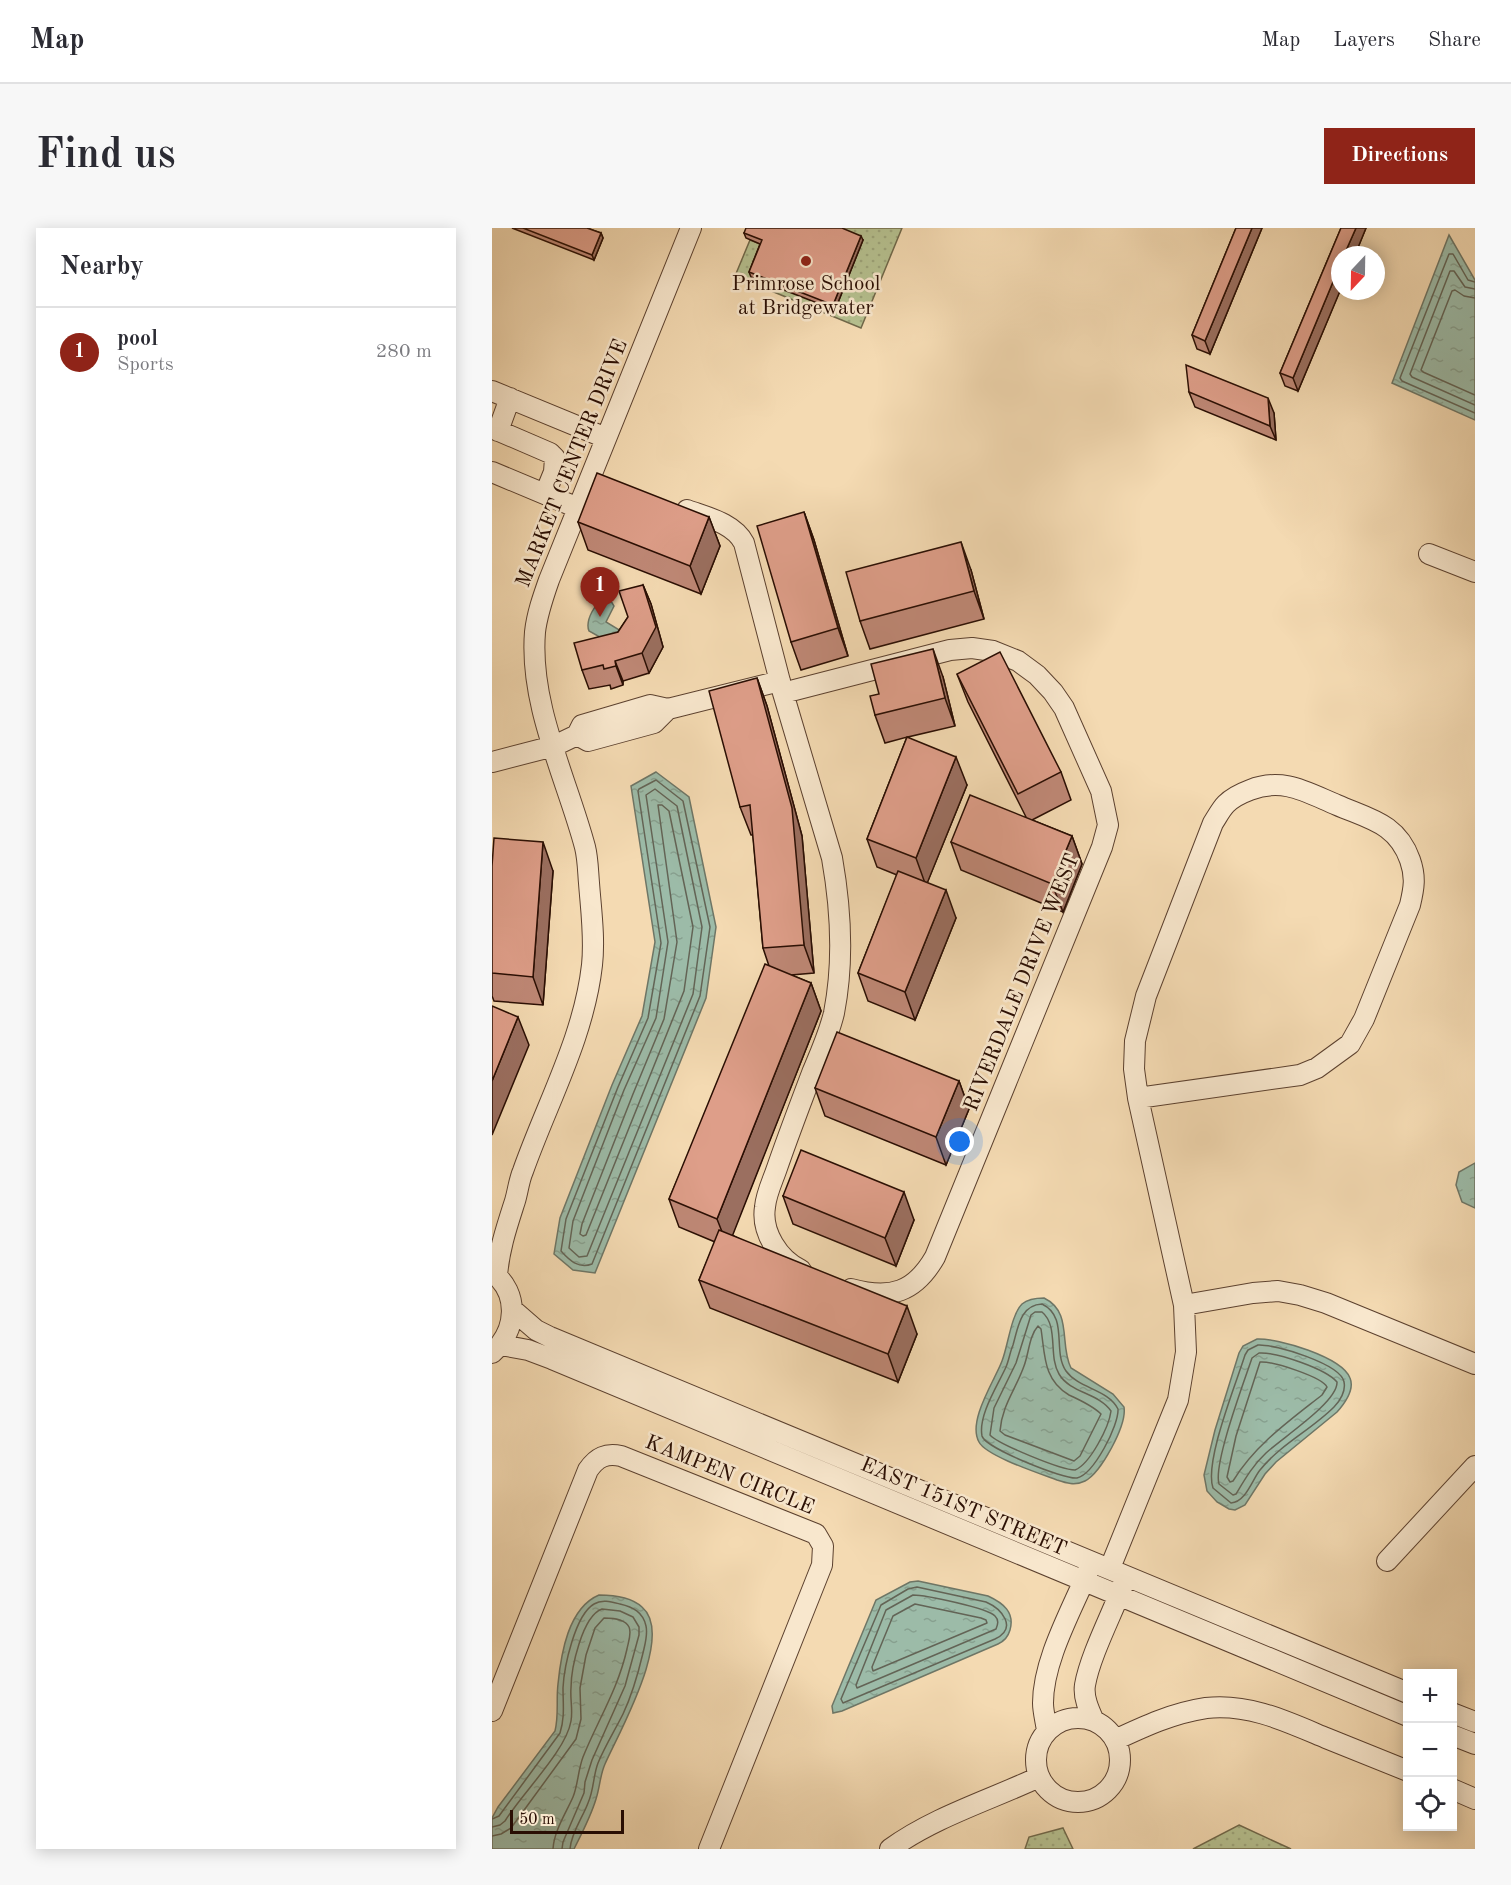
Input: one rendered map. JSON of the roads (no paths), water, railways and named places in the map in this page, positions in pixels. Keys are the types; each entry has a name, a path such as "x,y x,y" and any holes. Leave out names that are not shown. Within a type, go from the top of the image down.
{"street":[{"name":"MARKET CENTER DRIVE","path":"495,1274 522,1172 570,1051 582,1012 592,964 592,915 586,850 554,746 537,677 536,631 543,596 578,508 599,476 606,438 691,228"},
{"path":"545,494 554,472 555,458 550,453 495,430 501,395 606,438"},
{"path":"492,471 578,508"},
{"path":"667,502 726,526 742,538 782,687 832,858 839,908 840,960 832,1022 789,1134 764,1208 766,1226 772,1243 783,1258 816,1276"},
{"path":"1429,554 1475,572"},
{"name":"RIVERDALE DRIVE WEST","path":"782,687 950,650 972,648 993,651 1018,661 1037,675 1064,708 1101,791 1108,825 1102,847 935,1257 919,1280 913,1286 902,1290 868,1293 837,1285"},
{"path":"492,762 554,746 577,735 588,741 654,723 668,709 782,687"},
{"path":"1047,1731 1043,1702 1052,1656 1084,1582 1110,1568 1178,1400 1186,1352 1184,1305 1138,1098 1134,1069 1135,1041 1146,996 1214,823 1226,804 1242,793 1261,785 1284,784 1374,819 1393,831 1405,845 1415,885 1410,905 1364,1019 1350,1044 1317,1068 1300,1075 1138,1098"},
{"name":"MARKET CENTER DRIVE","path":"492,1222 522,1172"},
{"path":"495,1274 510,1297 513,1310 512,1323 496,1349"},
{"path":"1184,1305 1253,1293 1278,1291 1300,1294 1475,1365"},
{"name":"EAST 151ST STREET","path":"513,1310 536,1330 550,1337 1403,1691"},
{"name":"EAST 151ST STREET","path":"496,1349 528,1350 552,1359 1403,1714"},
{"name":"KAMPEN CIRCLE","path":"492,1710 588,1470 598,1458 613,1454 621,1456 816,1534 824,1552 822,1565 709,1849"},
{"path":"1387,1561 1475,1466"},
{"path":"1094,1721 1088,1709 1085,1686 1119,1596 1110,1568"},
{"path":"1115,1740 1159,1720 1186,1712 1232,1707 1278,1718 1403,1769"},
{"path":"1457,1715 1475,1722"},
{"path":"1081,1718 1094,1721 1106,1729 1115,1740 1120,1766 1115,1779 1108,1790 1084,1802 1058,1797 1047,1789 1039,1777 1035,1758 1041,1739 1057,1723 1081,1718"},
{"path":"1457,1737 1475,1744"},
{"path":"890,1849 906,1837 1039,1777"},
{"path":"1457,1791 1475,1799"}],"water":[{"path":"1449,235 1475,280 1475,420 1392,383"},
{"path":"606,599 614,606 606,622 621,631 614,645 589,631 588,627 595,607"},
{"path":"656,772 689,797 716,927 706,998 595,1273 573,1270 554,1254 560,1218 612,1085 642,1016 655,942 631,786"},
{"path":"1475,1163 1475,1208 1462,1202 1456,1185 1459,1172"},
{"path":"1044,1298 1059,1312 1071,1368 1113,1394 1124,1407 1124,1415 1112,1448 1098,1469 1085,1481 1078,1483 1057,1480 1003,1459 984,1447 979,1442 976,1433 979,1412 1002,1361 1018,1309 1027,1301"},
{"path":"1257,1339 1294,1345 1323,1356 1345,1370 1350,1378 1351,1387 1346,1400 1337,1412 1276,1462 1265,1474 1245,1505 1235,1510 1217,1502 1207,1491 1204,1475 1215,1430 1239,1353 1243,1346"},
{"path":"918,1581 988,1596 998,1602 1007,1609 1011,1618 1007,1637 1003,1642 833,1713 832,1706 876,1600 910,1582"},
{"path":"599,1595 627,1599 642,1607 650,1620 652,1639 641,1684 603,1768 589,1818 574,1849 492,1849 492,1818 555,1731 559,1672 564,1646 573,1621 588,1601"}],"place":[{"name":"Primrose School at Bridgewater","path":"806,261"},
{"name":"pool","path":"600,617"}]}
